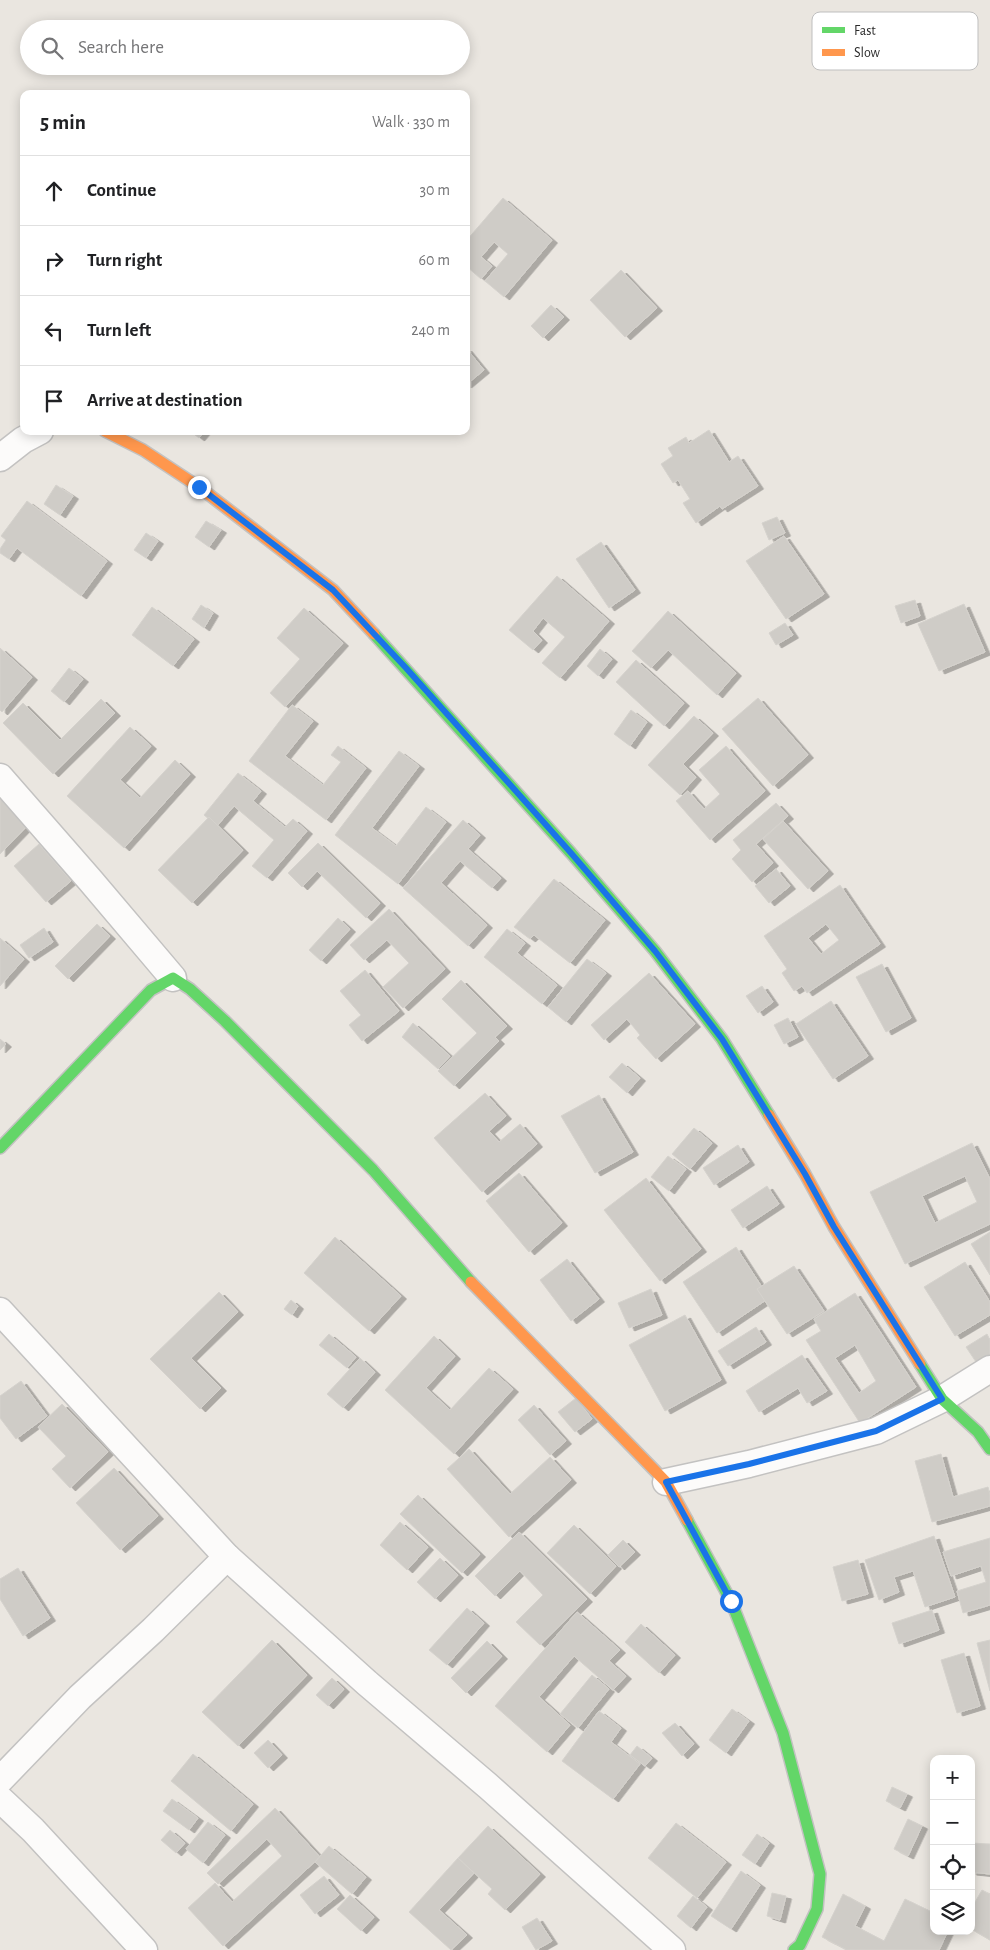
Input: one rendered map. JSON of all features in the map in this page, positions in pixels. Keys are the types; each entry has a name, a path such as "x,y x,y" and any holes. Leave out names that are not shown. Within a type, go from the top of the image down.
{"street":[{"path":"0,458 32,435"},
{"path":"113,435 143,450 199,487 333,590 406,668 571,853 655,951 722,1039 805,1174 834,1227 942,1399 978,1432 990,1450"},
{"path":"0,777 173,978 190,989 225,1021 374,1170 470,1281 666,1482 731,1601 783,1733 820,1874 816,1909 800,1945 794,1950"},
{"path":"0,1148 151,990 173,978"},
{"path":"0,1310 227,1557 366,1683 488,1786 672,1950"},
{"path":"666,1482 749,1464 876,1431 942,1399 990,1369"},
{"path":"0,1780 80,1697 227,1557"},
{"path":"0,1799 33,1830 144,1950"}],"building":[{"path":"503,198 552,240 504,297 485,281 508,254 494,242 481,257 492,266 481,279 470,269 470,236"},
{"path":"621,270 657,308 625,337 590,300"},
{"path":"551,305 564,317 543,338 531,326"},
{"path":"470,353 484,370 470,382"},
{"path":"709,430 729,462 738,456 758,486 722,509 720,506 696,523 683,503 690,499 678,480 673,483 661,464 673,456 668,448 686,437 689,443"},
{"path":"56,485 73,496 60,515 44,504"},
{"path":"27,501 107,561 81,596 17,548 9,559 0,553 0,549 6,540 1,536"},
{"path":"777,517 785,533 769,540 762,523"},
{"path":"206,521 221,530 209,547 195,537"},
{"path":"146,533 158,541 146,558 134,550"},
{"path":"784,536 824,594 786,619 746,561"},
{"path":"601,542 635,590 609,608 576,559"},
{"path":"557,576 609,621 560,678 542,663 565,637 543,618 533,631 542,640 533,650 509,630"},
{"path":"915,600 920,616 901,623 895,606"},
{"path":"964,604 985,652 939,671 918,624"},
{"path":"201,605 213,613 204,628 192,619"},
{"path":"152,607 194,639 173,666 132,635"},
{"path":"304,608 343,643 285,707 270,693 300,659 277,638"},
{"path":"668,611 736,673 717,695 668,650 651,668 632,651"},
{"path":"785,623 793,635 776,645 769,633"},
{"path":"0,648 32,677 2,712 0,710"},
{"path":"600,649 612,659 598,676 587,666"},
{"path":"636,660 684,703 664,726 616,682"},
{"path":"69,668 83,679 64,702 51,691"},
{"path":"758,698 808,755 773,786 722,729"},
{"path":"101,699 115,713 53,774 3,723 23,703 60,740"},
{"path":"292,705 313,721 285,756 323,785 341,762 331,755 338,746 366,768 326,820 249,761"},
{"path":"631,710 647,722 630,746 614,734"},
{"path":"694,716 713,733 683,764 696,777 680,795 648,765"},
{"path":"130,727 151,746 120,780 140,798 175,760 190,774 124,848 67,796"},
{"path":"726,746 765,791 710,840 676,801 688,791 704,809 720,794 699,770"},
{"path":"399,751 419,766 372,828 396,846 426,807 446,822 398,884 335,835"},
{"path":"238,773 261,791 253,801 285,827 293,819 307,831 267,878 252,866 274,840 234,806 217,826 204,815"},
{"path":"0,797 28,825 0,854"},
{"path":"776,803 788,816 756,844 773,863 752,882 732,859 741,850 733,840"},
{"path":"209,817 243,850 192,903 158,870"},
{"path":"463,820 480,835 468,849 501,878 492,888 460,861 441,883 487,925 468,946 403,888"},
{"path":"783,821 828,871 808,889 763,839"},
{"path":"318,843 380,903 366,918 317,871 302,887 288,873"},
{"path":"39,844 71,881 46,902 14,866"},
{"path":"776,869 790,886 769,903 755,886"},
{"path":"554,879 605,920 570,963 534,935 530,939 514,927"},
{"path":"840,885 880,944 807,993 802,986 794,991 782,973 787,969 764,936","holes":["826,924 839,940 821,954 808,938"]},
{"path":"389,909 445,969 403,1008 383,987 409,963 387,940 364,960 350,945"},
{"path":"338,918 350,929 321,961 309,950"},
{"path":"97,924 110,936 68,979 55,966"},
{"path":"44,928 53,942 29,958 20,945"},
{"path":"507,929 525,943 517,953 557,985 542,1004 484,957"},
{"path":"0,938 24,959 0,986"},
{"path":"587,959 606,973 566,1022 548,1007"},
{"path":"882,964 911,1018 886,1032 856,977"},
{"path":"365,970 399,1011 362,1041 349,1025 361,1015 340,991"},
{"path":"649,973 695,1024 656,1059 637,1038 640,1035 627,1019 604,1040 591,1025"},
{"path":"461,980 507,1026 495,1037 499,1041 454,1086 438,1071 477,1033 442,999"},
{"path":"762,986 773,1002 758,1013 746,996"},
{"path":"831,1001 868,1056 833,1079 796,1024"},
{"path":"788,1018 798,1037 784,1044 774,1025"},
{"path":"413,1023 450,1056 438,1069 402,1037"},
{"path":"0,1039 6,1044 0,1050"},
{"path":"622,1063 640,1078 627,1093 609,1077"},
{"path":"485,1093 506,1116 489,1131 499,1142 520,1124 537,1144 482,1192 434,1138"},
{"path":"599,1095 633,1152 595,1173 561,1116"},
{"path":"694,1128 712,1143 690,1169 672,1154"},
{"path":"972,1143 990,1179 990,1224 905,1264 870,1192","holes":["965,1176 977,1202 935,1223 922,1196"]},
{"path":"738,1145 749,1162 714,1185 703,1168"},
{"path":"668,1156 686,1169 669,1191 651,1177"},
{"path":"519,1173 562,1223 529,1252 486,1201"},
{"path":"646,1178 701,1249 660,1281 604,1210"},
{"path":"767,1186 779,1204 743,1228 731,1210"},
{"path":"990,1232 990,1275 971,1244"},
{"path":"335,1237 401,1296 369,1331 304,1273"},
{"path":"736,1247 769,1298 717,1333 683,1282"},
{"path":"567,1259 599,1299 571,1321 540,1280"},
{"path":"965,1262 990,1302 990,1315 955,1336 924,1287"},
{"path":"794,1266 824,1311 787,1334 757,1289"},
{"path":"651,1289 662,1315 629,1328 618,1303"},
{"path":"219,1292 238,1312 191,1358 221,1388 200,1409 150,1359"},
{"path":"855,1293 916,1387 860,1423 806,1340 821,1331 814,1319","holes":["855,1345 876,1381 859,1393 835,1358"]},
{"path":"291,1300 298,1306 292,1315 284,1309"},
{"path":"685,1315 721,1380 665,1411 629,1345"},
{"path":"756,1327 766,1342 728,1366 718,1351"},
{"path":"329,1334 356,1357 347,1368 319,1345"},
{"path":"987,1334 990,1340 990,1357 978,1365 966,1347"},
{"path":"434,1336 455,1356 426,1388 450,1410 489,1368 513,1389 454,1454 385,1390"},
{"path":"802,1355 827,1391 807,1403 798,1388 759,1412 746,1391"},
{"path":"360,1358 375,1372 343,1408 327,1394"},
{"path":"21,1381 47,1416 16,1439 0,1418 0,1396"},
{"path":"576,1398 592,1419 575,1432 558,1412"},
{"path":"62,1404 108,1452 70,1488 52,1469 66,1456 38,1427"},
{"path":"534,1405 566,1441 550,1455 518,1420"},
{"path":"469,1449 510,1494 550,1457 571,1480 509,1537 447,1469"},
{"path":"941,1454 953,1497 988,1487 990,1506 932,1522 915,1461"},
{"path":"114,1468 158,1516 120,1550 76,1503"},
{"path":"418,1495 480,1554 462,1573 400,1514"},
{"path":"400,1522 428,1547 407,1570 380,1545"},
{"path":"574,1525 616,1566 590,1594 547,1553"},
{"path":"519,1532 587,1599 540,1645 516,1622 543,1595 520,1571 495,1596 475,1576"},
{"path":"934,1536 955,1597 925,1607 913,1571 894,1577 899,1592 879,1600 865,1560"},
{"path":"990,1538 990,1605 963,1613 957,1591 986,1582 981,1566 951,1576 943,1552"},
{"path":"623,1540 635,1552 619,1567 608,1555"},
{"path":"440,1558 458,1575 435,1599 417,1582"},
{"path":"858,1560 868,1594 842,1601 833,1567"},
{"path":"18,1568 50,1618 23,1636 0,1599 0,1579"},
{"path":"467,1608 484,1623 447,1665 429,1650"},
{"path":"932,1610 939,1630 899,1644 892,1623"},
{"path":"577,1612 620,1650 609,1661 626,1676 613,1690 574,1656 539,1697 570,1725 547,1752 495,1706"},
{"path":"641,1624 675,1655 659,1673 625,1642"},
{"path":"272,1640 307,1675 238,1746 202,1712"},
{"path":"990,1640 990,1691 977,1643"},
{"path":"487,1641 502,1656 466,1693 451,1678"},
{"path":"964,1653 980,1706 957,1713 941,1660"},
{"path":"592,1675 609,1689 578,1728 560,1714"},
{"path":"332,1678 344,1689 328,1706 316,1695"},
{"path":"732,1709 749,1721 726,1753 709,1740"},
{"path":"599,1711 621,1728 611,1742 640,1764 613,1799 562,1761"},
{"path":"675,1723 694,1744 682,1756 662,1733"},
{"path":"268,1740 282,1755 268,1768 254,1753"},
{"path":"637,1746 652,1758 645,1766 630,1755"},
{"path":"193,1754 253,1804 231,1831 171,1781"},
{"path":"892,1787 907,1794 900,1808 886,1801"},
{"path":"172,1799 198,1818 189,1830 163,1811"},
{"path":"275,1808 320,1857 223,1946 188,1908 215,1883 232,1902 282,1856 267,1839 218,1884 207,1873"},
{"path":"908,1819 922,1826 908,1856 894,1849"},
{"path":"208,1822 225,1835 203,1863 186,1849"},
{"path":"676,1823 726,1862 697,1898 648,1858"},
{"path":"488,1826 540,1874 505,1910 488,1894 492,1889 458,1858"},
{"path":"170,1830 185,1843 176,1853 161,1840"},
{"path":"757,1834 769,1843 755,1864 742,1855"},
{"path":"975,1843 990,1844 990,1874 975,1872"},
{"path":"329,1846 366,1877 352,1894 315,1862"},
{"path":"458,1858 474,1873 439,1910 467,1935 451,1950 409,1912"},
{"path":"741,1871 760,1885 731,1929 711,1916"},
{"path":"324,1876 339,1895 315,1914 300,1895"},
{"path":"982,1890 990,1894 990,1940 975,1931 975,1902"},
{"path":"772,1893 786,1896 780,1920 767,1916"},
{"path":"843,1894 865,1906 855,1926 884,1941 905,1899 930,1911 930,1935 946,1935 939,1950 847,1950 822,1937"},
{"path":"350,1895 374,1917 361,1931 337,1909"},
{"path":"693,1896 707,1907 691,1928 677,1916"},
{"path":"537,1918 552,1941 536,1950 522,1927"}],"traffic: fast":[{"path":"374,634 571,853 655,951 722,1039 769,1115"},
{"path":"0,1148 151,990 173,978 190,989 225,1021 373,1170 471,1282"},
{"path":"920,1364 942,1399 978,1432 990,1449"},
{"path":"687,1520 731,1601 783,1733 820,1874 817,1909 800,1945 794,1950"}],"traffic: slow":[{"path":"113,435 143,450 199,487 333,590 374,634"},
{"path":"769,1115 805,1174 834,1227 920,1364"},
{"path":"471,1282 666,1482 687,1520"}],"route":[{"path":"199,487 333,590 406,668 571,853 655,951 722,1039 805,1174 834,1227 942,1399 876,1431 749,1464 666,1482 731,1601"}]}
